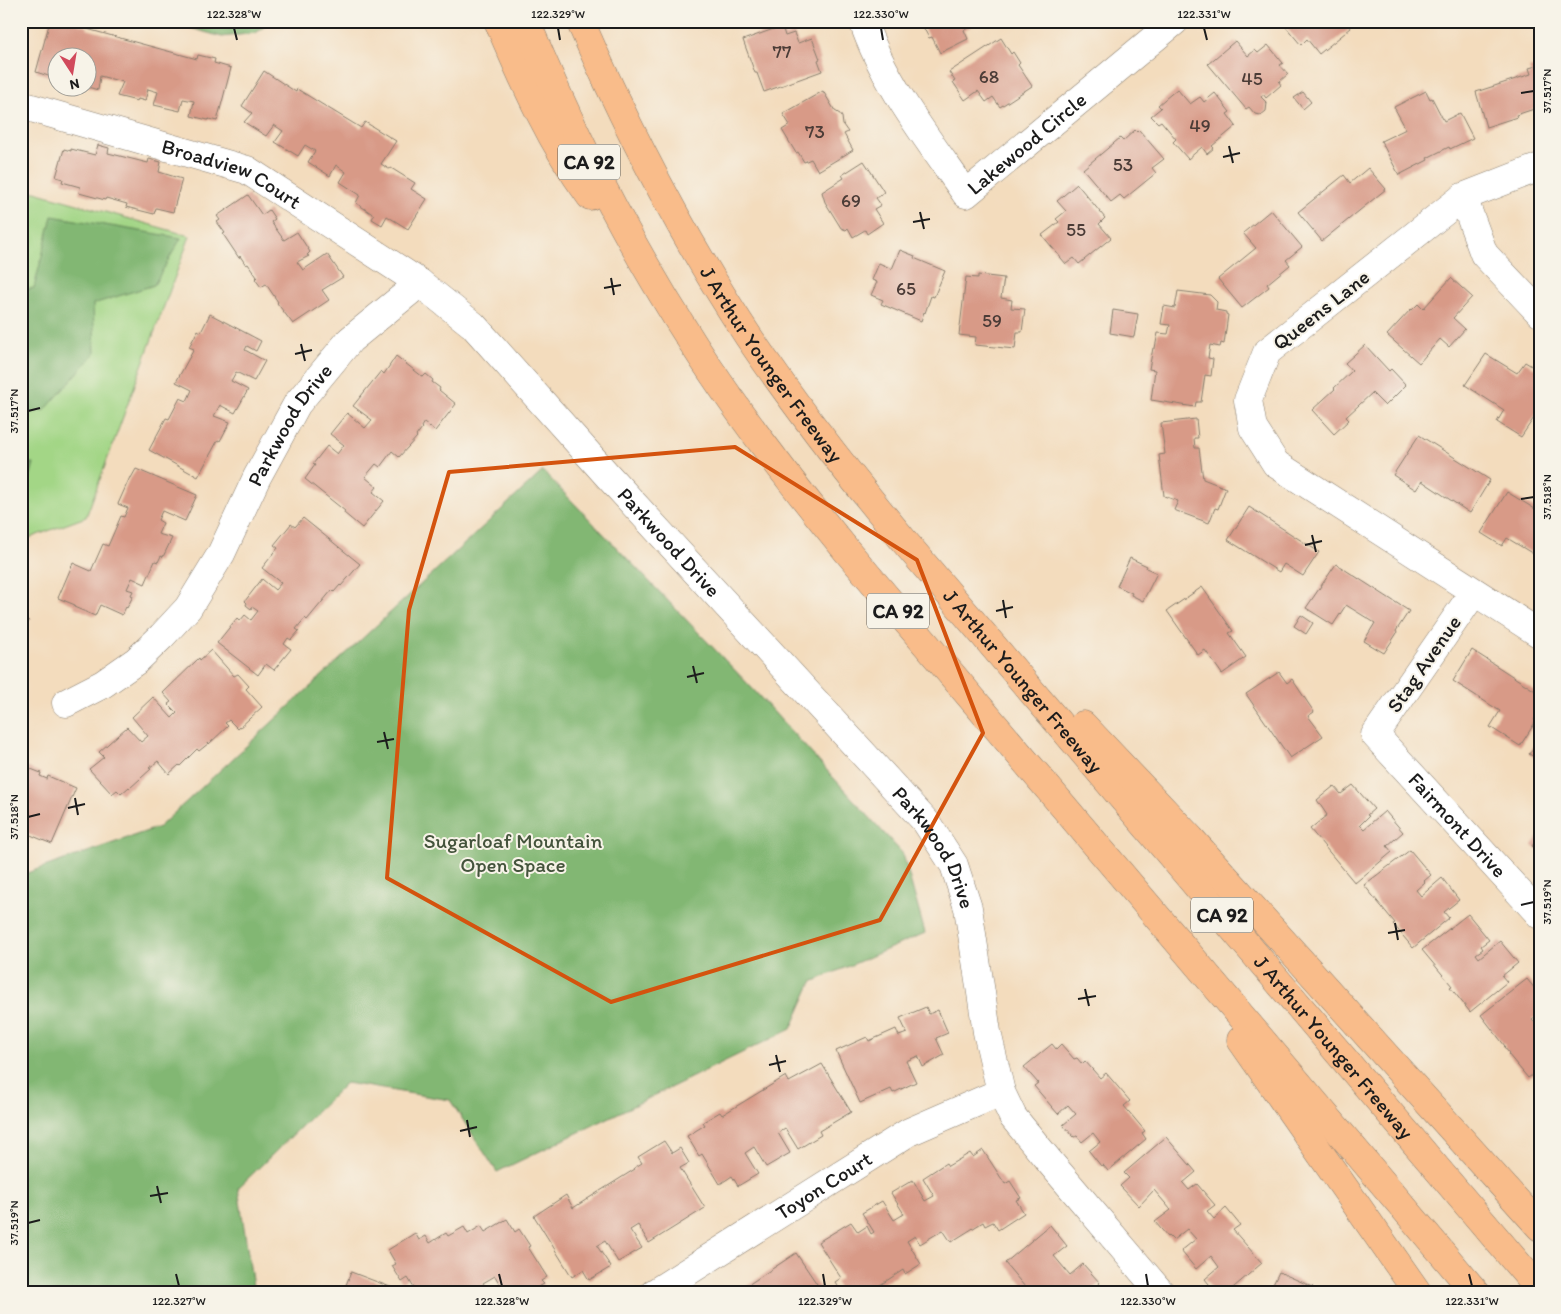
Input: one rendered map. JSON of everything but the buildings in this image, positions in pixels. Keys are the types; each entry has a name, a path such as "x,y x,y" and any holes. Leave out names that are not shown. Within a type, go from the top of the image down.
{"highway":[{"path":"498,21 531,96 564,156 582,184 665,297"},
{"name":"CA 92","path":"526,21 588,160 634,245 692,342 777,463 809,505 1476,1293"},
{"name":"J Arthur Younger Freeway","path":"580,21 643,157 693,247 753,343 818,433 904,541 1540,1290"},
{"path":"596,21 643,157"},
{"path":"904,541 1185,832 1540,1227"},
{"path":"1151,910 1418,1293"}],"street":[{"name":"Lakewood Circle","path":"863,21 887,75 918,125 966,194 1176,21"},
{"name":"Broadview Court","path":"23,106 247,170 420,283"},
{"name":"Queens Lane","path":"1540,167 1463,197 1267,352 1248,400 1253,428 1276,464 1540,634"},
{"path":"1463,197 1484,254 1540,313"},
{"name":"Parkwood Drive","path":"66,703 104,684 136,661 188,608 221,554 257,477 297,404 350,340 420,283 473,325 614,482 926,822 954,865 968,908 987,1032 1001,1092 1013,1117 1161,1293"},
{"name":"Stag Avenue","path":"1375,735 1474,592"},
{"name":"Fairmont Drive","path":"1375,735 1540,915"},
{"name":"Toyon Court","path":"654,1293 909,1132 1001,1092"}],"highlighted area":[{"path":"735,447 917,560 983,733 880,920 611,1002 387,878 409,610 449,472"}],"green space":[{"path":"166,21 271,21 256,33 222,37"},
{"path":"21,188 190,236 86,517 21,541"},
{"path":"52,216 181,238 154,285 93,304 95,353 45,410 21,415 21,291 34,288"},
{"path":"34,463 25,496 21,498 21,464"},
{"name":"Sugarloaf Mountain Open Space","path":"543,471 750,686 903,854 925,933 812,982 791,1029 497,1172 450,1100 346,1083 238,1188 254,1293 21,1293 21,872 24,874 159,827"}]}
